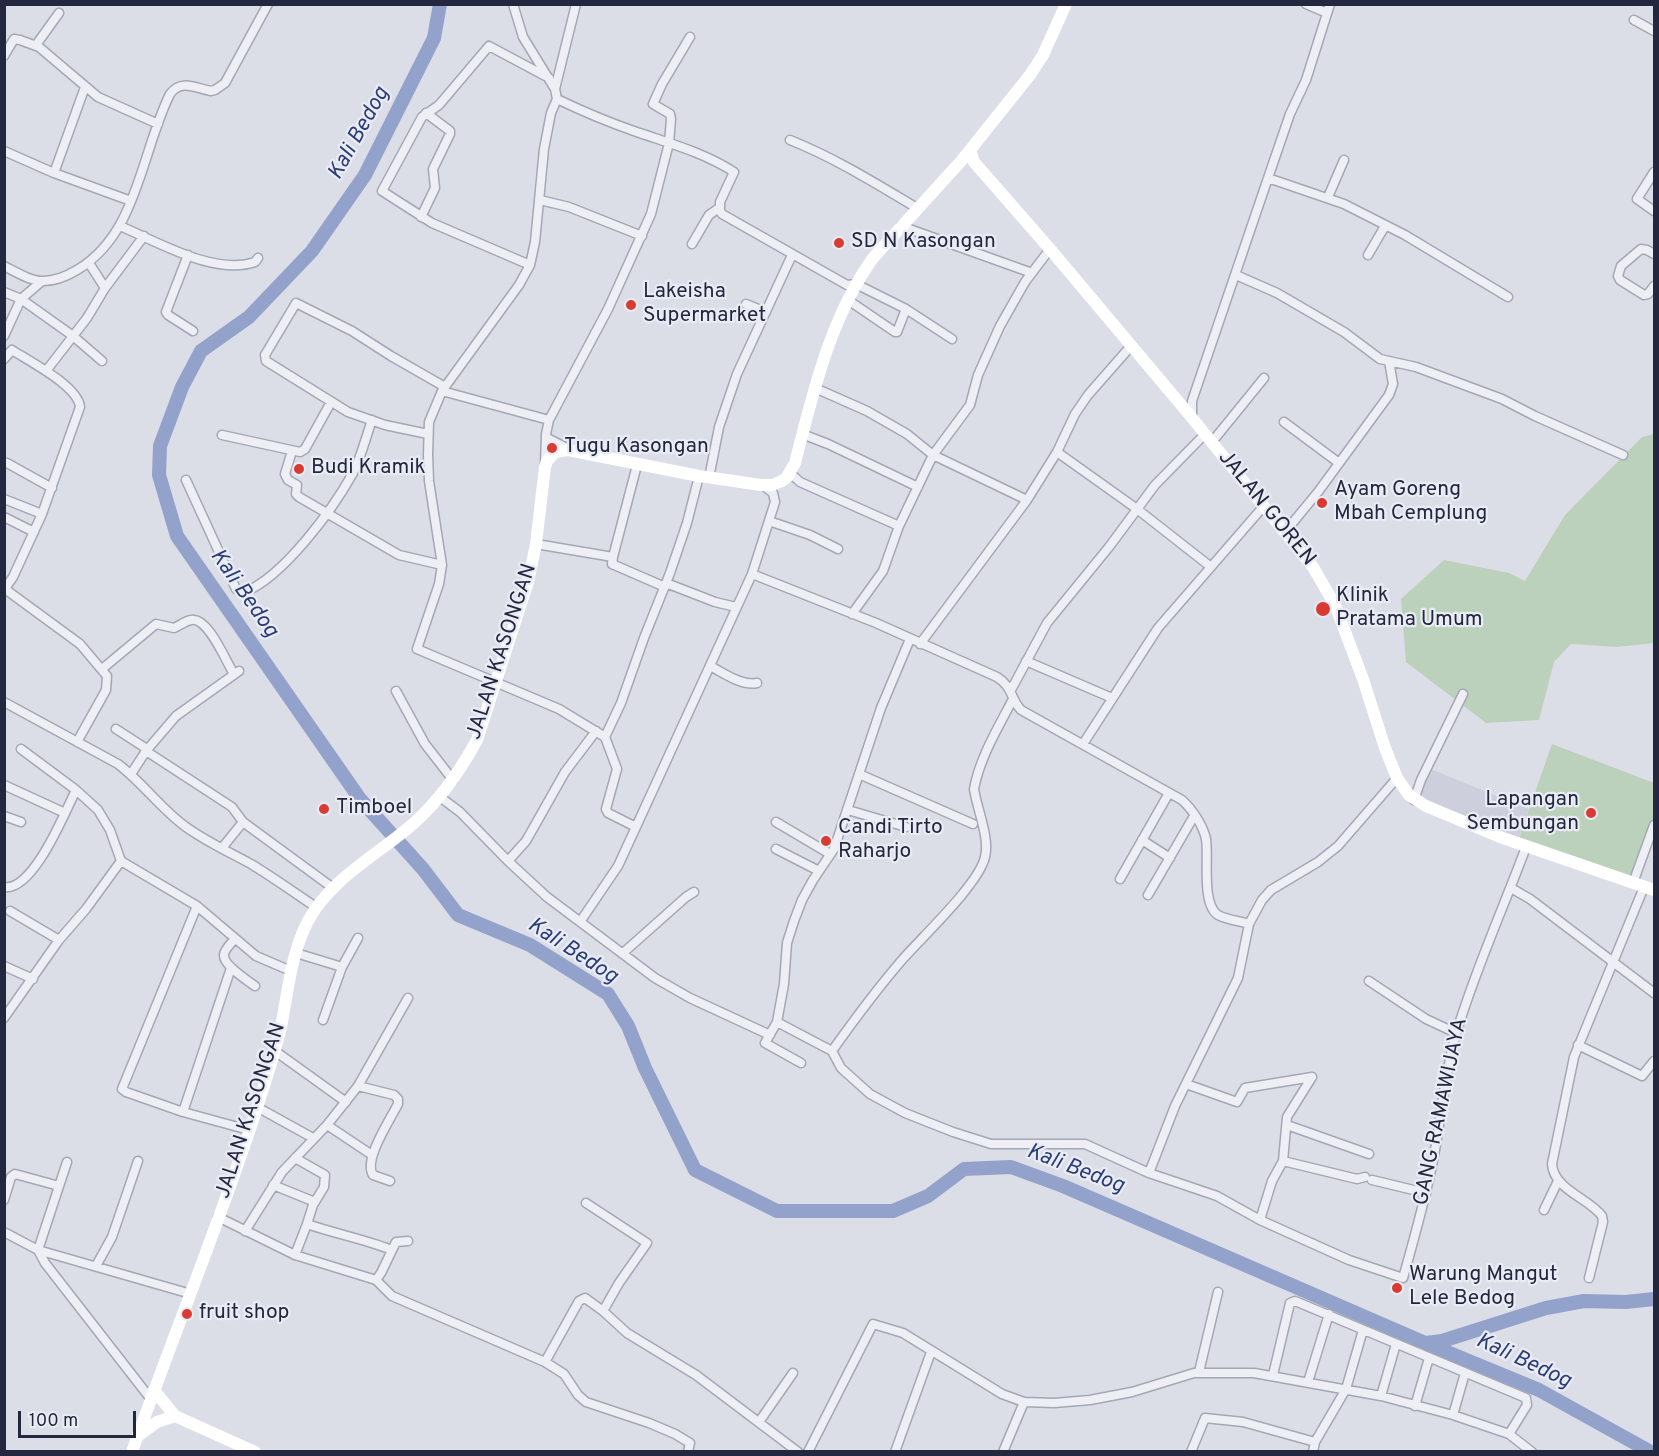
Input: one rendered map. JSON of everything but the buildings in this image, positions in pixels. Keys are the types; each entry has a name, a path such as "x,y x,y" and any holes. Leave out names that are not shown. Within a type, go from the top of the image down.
{"main road":[{"path":"545,467 555,452 578,452 637,465 761,485 777,483 789,475 827,351 856,284 873,258 917,208 969,158 1034,69 1066,4"},
{"name":"JALAN GOREN","path":"969,158 1050,249 1192,417 1313,567 1328,590 1363,679 1397,778 1414,800 1526,847 1644,886"},
{"name":"JALAN KASONGAN","path":"132,1452 257,1107 275,1051 291,971 308,922 333,888 413,823 440,797 477,740 524,599 536,544 545,467"},
{"path":"152,1394 175,1416 255,1452"},
{"path":"138,1436 156,1422 175,1416"}],"street":[{"path":"4,266 28,278 42,281 64,277 89,263 120,226 167,100 178,86 185,85 211,91 225,83 268,4"},
{"path":"513,4 523,37 555,88 557,99 551,113 544,149 535,245 530,265 519,285 444,389 432,415 428,435 429,481 442,565 439,584 417,649 559,709 605,736 617,769 606,809 608,813 636,827"},
{"path":"555,88 576,4"},
{"path":"1192,417 1192,401 1290,114 1306,80 1329,8 1306,4"},
{"path":"36,45 59,13"},
{"path":"1634,20 1654,31"},
{"path":"545,467 546,434 549,420 608,309 655,202 669,143 671,116 653,104 690,37"},
{"path":"5,54 14,39 36,45 85,87 108,102 158,124"},
{"path":"530,265 421,217 382,190 422,117 439,105 489,46 550,79"},
{"path":"54,173 85,87"},
{"path":"557,99 612,123 706,156 734,172 719,208 709,215 692,244"},
{"path":"421,217 435,189 434,169 450,134 450,131 426,113"},
{"path":"790,140 847,166 917,208"},
{"path":"4,151 54,173 130,201"},
{"path":"1328,197 1344,160"},
{"path":"1654,172 1637,199 1654,211"},
{"path":"1268,178 1328,197 1405,235 1508,297"},
{"path":"540,200 569,207 642,236"},
{"path":"719,208 722,214 792,255 847,285 856,284 906,309 952,339"},
{"path":"120,226 208,263 249,265 258,258"},
{"path":"901,226 1032,273"},
{"path":"1368,255 1385,226"},
{"path":"46,371 87,318 105,288 144,236"},
{"path":"852,614 880,578 900,526 933,454 970,405 978,375 1000,326 1032,273 1050,249"},
{"path":"1654,254 1641,249 1621,266 1618,276 1620,280 1644,295 1648,294 1654,286"},
{"path":"188,255 166,312 193,331"},
{"path":"605,736 621,703 665,585 704,477 734,383 792,255"},
{"path":"89,263 105,288"},
{"path":"1236,275 1277,292 1351,336 1380,359 1416,367 1502,399 1623,455"},
{"path":"42,281 21,299 4,337 12,350 46,371 76,396 80,407 42,514 13,577 5,589 80,644 102,669 108,680 106,690 77,742"},
{"path":"4,292 21,299 73,336 102,361"},
{"path":"848,300 895,332 897,332 906,309"},
{"path":"428,435 348,412 265,360 265,355 296,303 352,331 444,389 549,420"},
{"path":"746,304 765,312"},
{"path":"920,644 1027,500 1057,452 1075,414 1088,395 1131,346"},
{"path":"4,359 12,350"},
{"path":"1285,532 1389,395 1393,384 1389,361"},
{"path":"832,1052 849,1026 902,960 948,910 980,870 986,847 974,789 975,781 1026,661 1047,624 1155,485 1209,438 1264,378"},
{"path":"815,388 867,411 906,434 933,454 1027,500"},
{"path":"1179,402 1186,405 1192,401"},
{"path":"222,435 300,452 305,449 331,402"},
{"path":"186,480 236,589 250,590 274,573 328,513 354,471 372,420"},
{"path":"1284,422 1339,463"},
{"path":"546,434 549,441 578,452"},
{"path":"802,434 918,487"},
{"path":"292,451 285,472 286,478 297,485 296,494 299,497 399,555 442,565"},
{"path":"1057,452 1137,509 1210,567"},
{"path":"7,463 52,488"},
{"path":"637,465 612,564 665,585 736,607"},
{"path":"580,922 618,867 752,574 773,509 789,475 900,526"},
{"path":"761,485 775,496 773,509"},
{"path":"4,499 42,514"},
{"path":"1083,744 1158,628 1263,507"},
{"path":"4,518 34,532"},
{"path":"769,521 810,535 838,549"},
{"path":"536,544 613,557"},
{"path":"752,574 784,585 997,677 1006,683 1021,710 1029,716 1182,800 1191,808 1204,832 1207,879 1213,909 1218,914 1249,924"},
{"path":"102,669 156,624 174,628 191,620 197,620 207,627 237,672 176,716 147,750 131,774"},
{"path":"801,1063 765,1043 777,1022 784,984 787,944 802,900 830,854 848,810 881,708 910,639"},
{"path":"1026,661 1112,698"},
{"path":"710,666 741,681 750,684 757,683"},
{"path":"396,691 425,744 453,780"},
{"path":"1414,800 1421,780 1463,694"},
{"path":"4,702 109,759 131,774 170,815 205,840 252,865 317,908"},
{"path":"116,729 232,807 243,822 333,888"},
{"path":"508,861 526,841 565,772 596,731"},
{"path":"21,749 76,790 98,810 105,820 121,861 197,906 256,956 291,971"},
{"path":"859,774 973,824"},
{"path":"1149,1173 1169,1120 1238,978 1249,924 1262,900 1271,890 1318,862 1338,846 1397,778"},
{"path":"4,785 65,813"},
{"path":"4,887 15,887 30,874 39,862 76,790"},
{"path":"1120,879 1169,793"},
{"path":"440,797 460,812 547,897 655,978 690,998 770,1035"},
{"path":"848,810 906,828"},
{"path":"4,816 21,822"},
{"path":"1148,895 1194,816"},
{"path":"222,848 243,822"},
{"path":"776,822 830,854"},
{"path":"1589,1278 1603,1219 1601,1213 1558,1181 1552,1164 1566,1088 1578,1045 1644,886 1654,825"},
{"path":"1142,840 1170,858"},
{"name":"GANG RAMAWIJAYA","path":"1260,1220 1349,1260 1403,1278 1426,1193 1437,1138 1443,1090 1456,1033 1526,847"},
{"path":"776,849 819,871"},
{"path":"4,1018 33,980 59,940 86,909 121,861"},
{"path":"1511,888 1530,899 1654,993"},
{"path":"622,954 694,892"},
{"path":"197,906 122,1089 183,1112 249,1130"},
{"path":"10,911 59,940"},
{"path":"323,1020 342,967 358,938"},
{"path":"235,939 224,954 231,968 255,986"},
{"path":"296,953 342,967"},
{"path":"4,966 33,980"},
{"path":"183,1112 231,968"},
{"path":"1369,981 1426,1019 1456,1033"},
{"path":"245,1231 273,1185 327,1125 358,1086 408,998"},
{"path":"777,1022 832,1052 841,1068 870,1094 904,1113 992,1144 1085,1144 1149,1173 1217,1196 1260,1220 1272,1181 1283,1161 1287,1117 1312,1077 1245,1088 1239,1101 1235,1102 1186,1084"},
{"path":"1578,1045 1642,1076 1654,1061"},
{"path":"275,1051 346,1102"},
{"path":"358,1086 394,1095 399,1100 372,1155 369,1166 371,1174 390,1181"},
{"path":"257,1107 313,1138"},
{"path":"327,1125 372,1155"},
{"path":"1287,1125 1370,1154"},
{"path":"295,1158 325,1175 324,1187 315,1202 295,1256"},
{"path":"67,1161 38,1250 45,1263 152,1394"},
{"path":"96,1266 112,1237 138,1161"},
{"path":"1283,1161 1357,1179 1368,1178 1426,1193"},
{"path":"4,1200 15,1174 59,1186"},
{"path":"1544,1210 1558,1181"},
{"path":"273,1185 315,1202"},
{"path":"586,1203 647,1243 603,1311"},
{"path":"218,1217 295,1256 376,1280 392,1296 545,1362 569,1379 578,1395 586,1402 675,1434 690,1443 688,1452"},
{"path":"307,1224 342,1236 368,1240 392,1250"},
{"path":"4,1232 38,1250 190,1294"},
{"path":"376,1280 396,1242 408,1241"},
{"path":"1200,1372 1218,1292"},
{"path":"545,1362 581,1299 587,1299 627,1332 696,1375 798,1452"},
{"path":"1273,1375 1290,1303 1295,1301 1527,1400 1527,1405 1509,1434"},
{"path":"1308,1382 1329,1314"},
{"path":"808,1452 873,1324 903,1333 1002,1394 1024,1402 1053,1403 1090,1400 1132,1392 1200,1372 1273,1375 1381,1396 1453,1415 1509,1434 1532,1452"},
{"path":"1191,1452 1204,1418 1243,1422 1314,1447 1346,1389 1363,1330"},
{"path":"1381,1396 1396,1344"},
{"path":"895,1452 931,1352"},
{"path":"1415,1406 1429,1358"},
{"path":"759,1422 792,1373"},
{"path":"1453,1415 1465,1373"},
{"path":"1003,1452 1024,1402"}],"shaded area":[{"path":"1428,768 1529,809 1516,845 1414,805"}],"green space":[{"path":"1654,434 1654,643 1617,647 1571,644 1554,662 1539,720 1486,723 1406,662 1401,599 1444,560 1509,573 1525,581 1565,515 1642,437"},
{"name":"Lapangan Sembungan","path":"1552,744 1654,783 1654,818 1630,882 1517,844"}],"waterway":[{"name":"Kali Bedog","path":"440,4 434,38 365,175 312,251 249,317 201,351 182,387 160,446 159,475 177,536 360,799 423,869 458,915 530,945 608,994 628,1026 645,1068 695,1170 777,1211 893,1211 928,1196 964,1169 1011,1167 1063,1186 1539,1390 1651,1452"},
{"path":"1426,1343 1442,1341 1546,1308 1584,1301 1626,1302 1654,1299"}],"place":[{"name":"SD N Kasongan","path":"839,243"},
{"name":"Lakeisha Supermarket","path":"631,305"},
{"name":"Tugu Kasongan","path":"552,448"},
{"name":"Budi Kramik","path":"299,469"},
{"name":"Ayam Goreng Mbah Cemplung","path":"1322,503"},
{"name":"Klinik Pratama Umum","path":"1323,609"},
{"name":"Timboel","path":"324,809"},
{"name":"Lapangan Sembungan","path":"1591,813"},
{"name":"Candi Tirto Raharjo","path":"826,841"},
{"name":"Warung Mangut Lele Bedog","path":"1397,1288"},
{"name":"fruit shop","path":"187,1314"}]}
